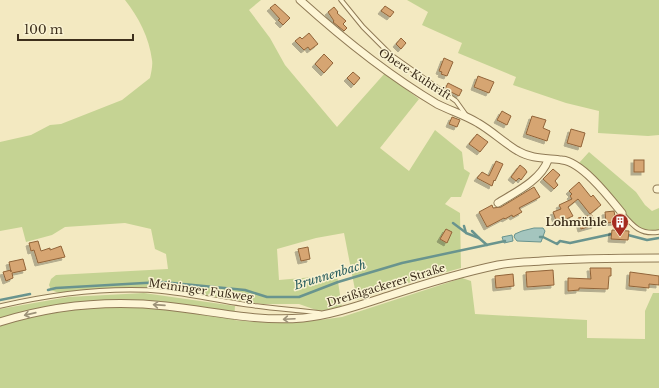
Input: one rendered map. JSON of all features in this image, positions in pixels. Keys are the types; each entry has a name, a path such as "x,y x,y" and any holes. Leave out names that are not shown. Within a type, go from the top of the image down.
{"street":[{"name":"Obere Kuhtrift","path":"300,0 329,26 398,78 437,104 468,117 518,151 548,160 572,162 601,188 622,213"},
{"path":"498,203 525,187 543,169 548,160"},
{"name":"Dreißigackerer Straße","path":"0,322 68,306 92,304 167,306 262,319 297,318 327,314 444,279 509,263 557,260 659,258"}],"lane":[{"path":"341,0 363,27 391,56 456,101 468,117"},
{"name":"Obere Kuhtrift","path":"622,213 638,229 650,233 659,232"},
{"name":"Meininger Fußweg","path":"0,306 41,298 92,292 148,290 256,306 327,314"}],"green space":[{"path":"125,0 261,0 249,10 270,38 285,65 337,127 385,73 419,99 380,148 409,171 435,130 462,152 464,169 470,173 461,197 451,197 445,204 460,213 461,268 401,285 357,300 344,233 316,238 277,249 279,280 337,275 342,308 319,311 299,304 263,304 148,288 107,289 59,293 51,290 49,285 51,279 56,275 168,269 166,254 155,249 151,229 125,223 65,227 52,235 26,242 22,227 0,231 0,142 31,135 50,125 61,124 122,100 150,78 152,62 151,52 146,36 135,14"},
{"path":"407,0 659,0 659,135 648,136 598,133 599,111 566,103 513,85 516,77 458,53 462,43 422,25 428,12"},
{"path":"589,152 636,192 645,205 652,211 659,208 659,231 645,230 636,226 614,199 579,163"},
{"path":"462,278 471,281 475,314 587,320 587,338 645,339 645,311 653,293 659,293 659,388 0,388 0,309 68,297 144,293 235,306 234,320 301,322 342,317"}],"water":[{"path":"534,228 543,228 545,231 541,242 517,241 514,237 515,234"},
{"path":"512,235 513,241 504,243 502,237"}],"building":[{"path":"275,4 290,18 283,25 278,20 280,19 270,8"},
{"path":"385,6 394,12 390,17 381,11"},
{"path":"334,7 338,12 337,13 346,21 343,24 347,28 344,31 333,22 334,21 328,12"},
{"path":"309,33 318,44 310,50 308,47 304,50 295,41 300,37 302,39"},
{"path":"401,38 406,43 401,49 396,44"},
{"path":"324,54 333,63 324,73 315,64"},
{"path":"444,58 453,62 447,76 441,74 442,72 439,71"},
{"path":"353,72 360,78 354,85 347,78"},
{"path":"478,76 494,82 489,93 474,87"},
{"path":"448,83 462,90 459,96 445,89"},
{"path":"502,111 511,116 507,125 497,120"},
{"path":"532,116 546,120 543,128 550,131 547,141 526,134"},
{"path":"452,117 460,120 457,127 449,124"},
{"path":"571,129 585,133 581,147 567,143"},
{"path":"477,134 488,142 480,152 469,144"},
{"path":"634,160 644,160 644,172 634,172"},
{"path":"496,161 503,164 492,186 477,178 482,172 489,176"},
{"path":"520,165 527,172 521,180 519,178 516,181 511,177"},
{"path":"553,169 560,175 555,181 558,185 554,189 543,179"},
{"path":"579,182 591,197 593,195 601,205 590,214 578,199 568,207 573,216 557,223 553,212 561,209 559,205 572,199 570,196 572,194 569,191"},
{"path":"534,187 540,197 519,208 522,212 513,217 512,215 505,219 504,218 487,227 479,212 492,205 493,208 501,207"},
{"path":"614,211 616,222 606,223 605,212"},
{"path":"592,215 595,225 581,229 578,218"},
{"path":"446,229 452,232 447,243 440,239"},
{"name":"Lohmühle","path":"612,230 629,231 628,240 611,239"},
{"path":"38,241 41,251 50,248 50,250 61,246 65,257 38,263 34,250 31,251 29,243"},
{"path":"308,247 310,259 301,261 298,249"},
{"path":"23,259 26,270 12,273 13,278 6,281 3,272 11,270 9,262"},
{"path":"590,268 611,268 608,289 579,288 579,290 568,291 568,278 591,279"},
{"path":"553,270 554,285 527,287 526,272"},
{"path":"630,272 659,276 659,285 649,284 649,288 629,286"},
{"path":"513,274 514,286 496,288 495,276"}],"waterway":[{"path":"453,223 465,232"},
{"path":"464,226 466,233 479,238"},
{"path":"472,231 487,245"},
{"name":"Brunnenbach","path":"540,237 557,244 560,241 570,243 612,234"},
{"name":"Brunnenbach","path":"628,235 647,240 659,238"},
{"name":"Brunnenbach","path":"48,290 56,288 162,282 245,290 267,297 299,297 338,282 402,263 505,241"},
{"name":"Brunnenbach","path":"0,300 30,294"}],"place":[{"name":"Lohmühle","path":"620,237"}]}
